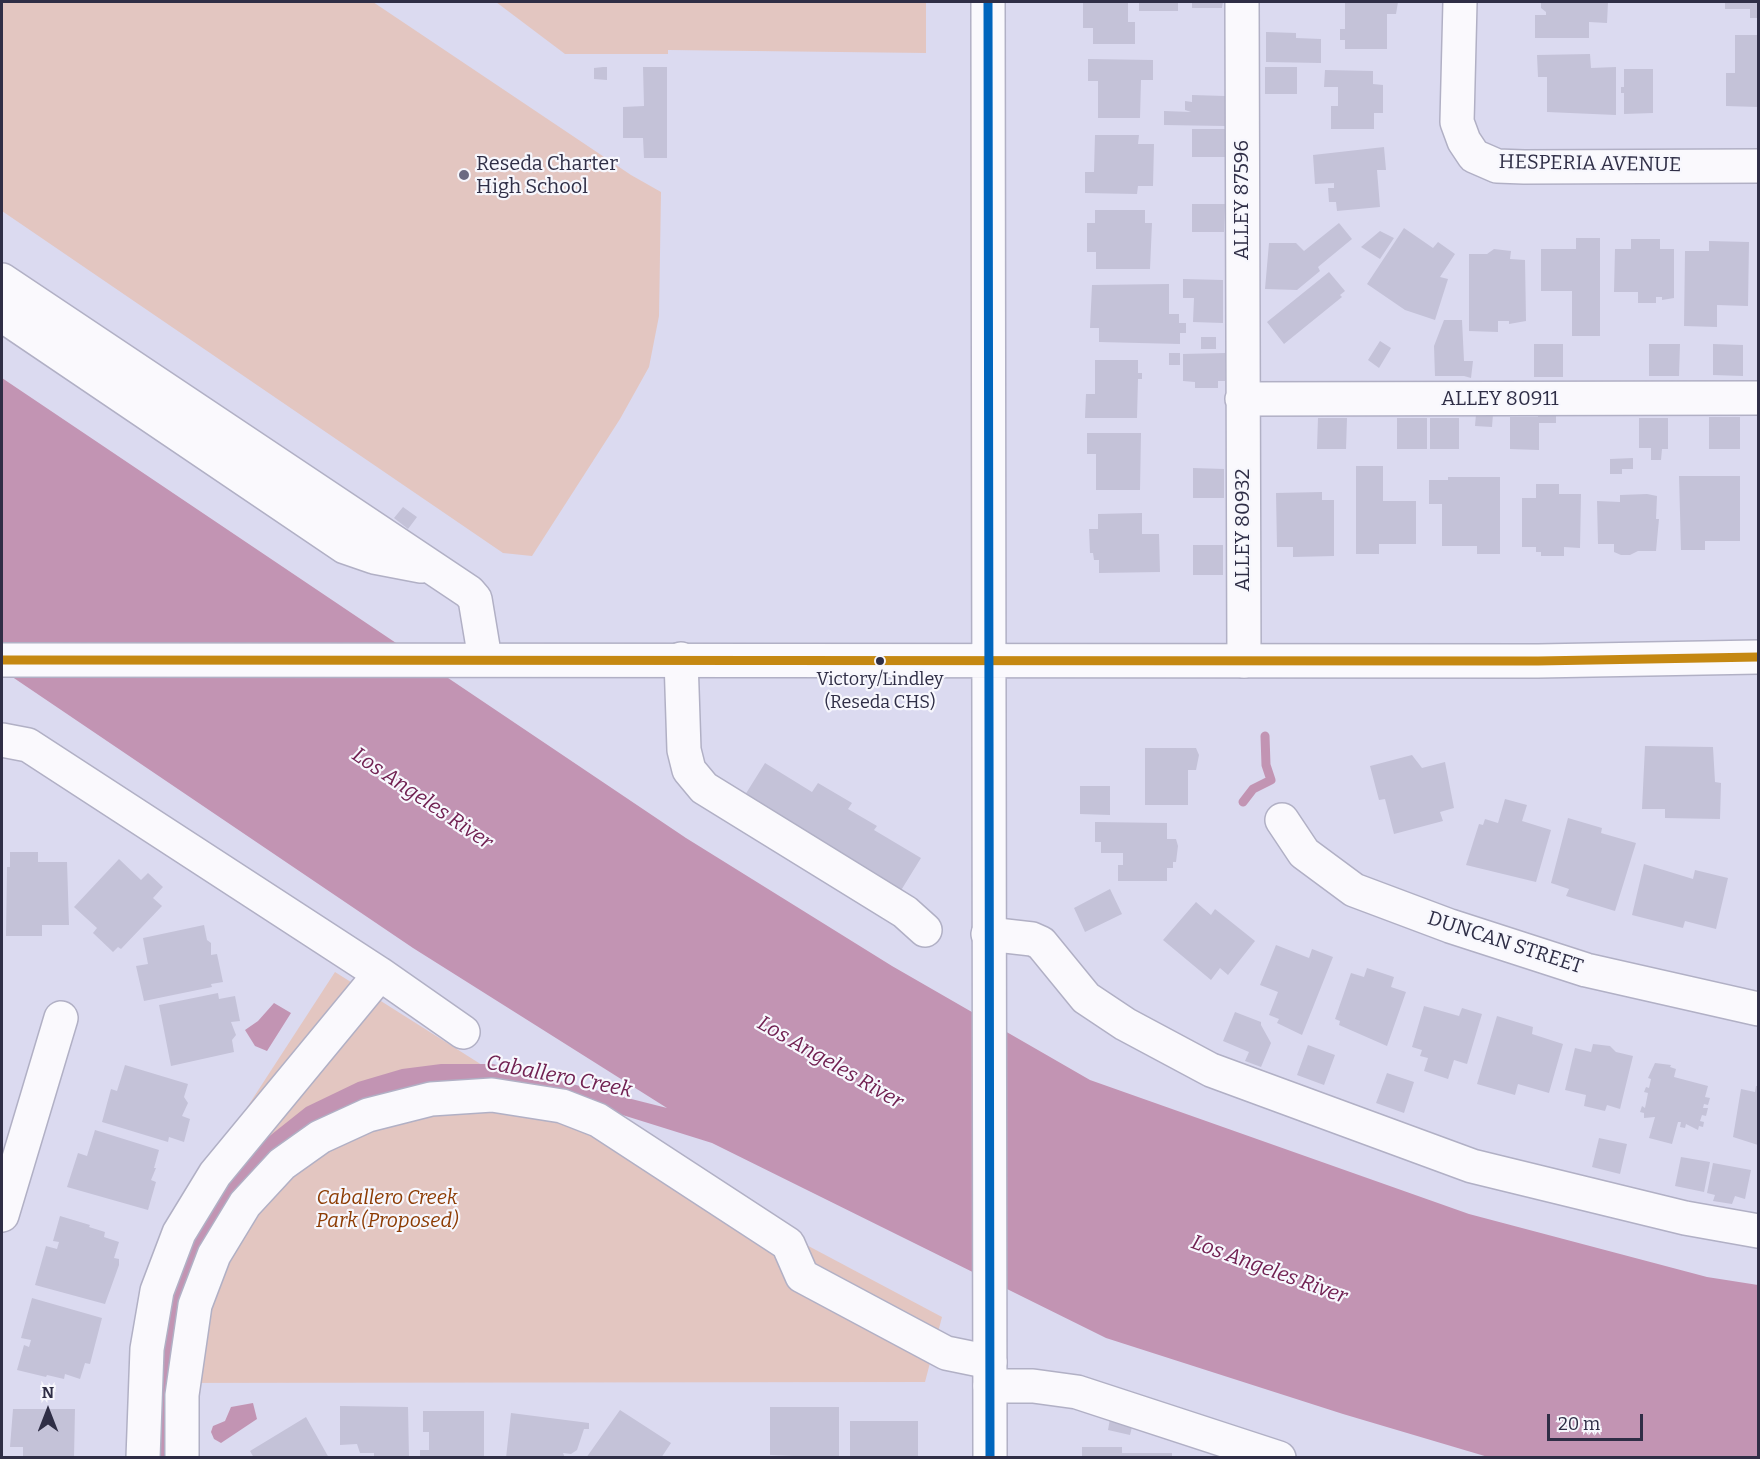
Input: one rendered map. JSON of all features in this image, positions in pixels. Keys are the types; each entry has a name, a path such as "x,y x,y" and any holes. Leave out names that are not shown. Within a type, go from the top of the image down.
{"main road":[{"path":"988,2 990,1458"},
{"name":"ALLEY 87596","path":"1242,2 1242,399"},
{"name":"HESPERIA AVENUE","path":"1460,2 1457,122 1464,141 1474,156 1497,166 1758,166"},
{"path":"2,280 381,532 428,567 469,592 475,599 485,659"},
{"path":"2,315 345,547 374,557 428,567"},
{"name":"ALLEY 80911","path":"1242,399 1758,398"},
{"name":"ALLEY 80932","path":"1242,399 1244,661"},
{"path":"2,660 1538,661 1758,657"},
{"path":"681,659 684,750 689,770 705,788 905,912 925,930"},
{"path":"2,740 28,745 380,974 463,1032"},
{"name":"DUNCAN STREET","path":"1282,820 1304,853 1354,890 1450,926 1586,970 1758,1009"},
{"path":"988,943 1032,939 1041,943 1086,998 1125,1024 1211,1070 1472,1166 1685,1218 1758,1231"},
{"path":"142,1458 147,1349 157,1291 179,1233 215,1174 380,974"},
{"path":"2,1215 61,1018"},
{"path":"182,1458 182,1395 195,1305 214,1255 245,1204 282,1164 320,1137 368,1115 431,1099 492,1095 562,1106 598,1120 788,1244 802,1276 946,1353 990,1367 1033,1386 1077,1392 1280,1458"}],"green space":[{"path":"2,2 373,2 631,175 661,192 659,316 649,367 620,419 532,556 503,553 2,211"},
{"path":"496,2 926,2 926,53 668,50 668,54 565,54"},
{"name":"Caballero Creek Park (Proposed)","path":"335,972 773,1249 799,1241 942,1317 925,1382 133,1383 181,1209"}],"water":[{"name":"Los Angeles River","path":"2,378 686,838 892,966 1090,1080 1469,1214 1707,1277 1758,1285 1758,1457 1488,1457 1343,1414 1106,1338 712,1143 565,1097 440,1086 236,1200 171,1457 152,1457 158,1337 193,1230 257,1146 306,1107 358,1082 402,1069 441,1064 493,1064 667,1108 413,948 2,670"},
{"path":"274,1003 291,1013 267,1051 255,1046 245,1030 258,1021"},
{"path":"253,1403 257,1419 221,1443 214,1439 211,1432 213,1426 225,1421 231,1407"}],"building":[{"path":"1083,2 1128,2 1128,22 1135,22 1135,44 1093,44 1093,28 1083,28"},
{"path":"1139,2 1178,2 1178,11 1139,11"},
{"path":"1192,2 1223,2 1222,8 1192,8"},
{"path":"1345,2 1398,2 1396,14 1387,14 1387,49 1345,49 1345,40 1340,40 1340,29 1345,29"},
{"path":"1541,2 1608,2 1607,23 1589,22 1589,38 1535,38 1535,15 1546,15 1541,8"},
{"path":"1725,2 1758,2 1758,18 1750,18 1750,9 1725,9"},
{"path":"1266,32 1296,33 1296,38 1321,39 1321,63 1266,62"},
{"path":"1735,35 1758,35 1758,107 1726,106 1726,73 1735,73"},
{"path":"1590,54 1591,68 1616,67 1616,115 1547,112 1547,77 1538,77 1537,55"},
{"path":"1088,59 1153,60 1153,80 1141,80 1140,118 1098,118 1098,81 1088,81"},
{"path":"607,67 607,80 594,79 594,68"},
{"path":"643,67 667,67 667,158 644,158 643,138 623,138 623,107 644,106"},
{"path":"1265,67 1297,67 1297,94 1265,94"},
{"path":"1624,69 1653,69 1653,113 1624,114 1624,93 1621,93 1621,87 1624,87"},
{"path":"1325,70 1373,71 1373,84 1383,85 1383,113 1374,113 1374,129 1331,129 1331,106 1338,106 1338,87 1324,87"},
{"path":"1192,95 1225,96 1225,126 1164,125 1164,111 1191,112 1185,110 1185,101 1192,102"},
{"path":"1192,129 1225,129 1225,157 1192,157"},
{"path":"1095,135 1139,135 1138,144 1154,144 1153,186 1138,186 1137,194 1085,193 1085,172 1094,172"},
{"path":"1384,147 1386,170 1377,170 1380,207 1337,211 1336,202 1329,202 1328,188 1334,188 1334,183 1315,184 1313,155"},
{"path":"1192,204 1225,204 1224,232 1192,232"},
{"path":"1095,210 1145,210 1145,223 1152,223 1150,269 1096,269 1096,252 1087,252 1087,223 1095,223"},
{"path":"1339,223 1352,239 1318,267 1320,271 1297,290 1265,289 1269,243 1296,243 1304,251"},
{"path":"1404,228 1433,248 1438,242 1455,254 1440,277 1448,279 1435,320 1405,310 1367,284"},
{"path":"1380,231 1394,238 1380,259 1361,247"},
{"path":"1576,238 1600,238 1600,336 1572,336 1572,291 1541,291 1541,249 1576,249"},
{"path":"1631,239 1660,239 1660,249 1674,249 1674,298 1662,300 1662,297 1656,297 1656,303 1638,303 1638,292 1614,292 1615,249 1631,249"},
{"path":"1709,241 1749,242 1748,306 1717,305 1717,327 1684,326 1685,251 1709,251"},
{"path":"1494,249 1511,251 1510,259 1525,260 1526,321 1509,324 1509,321 1498,321 1498,332 1469,331 1469,254 1487,254"},
{"path":"1329,272 1345,291 1340,295 1342,297 1284,344 1267,322"},
{"path":"1183,279 1223,280 1223,323 1193,322 1194,298 1183,298"},
{"path":"1169,284 1169,314 1179,314 1179,323 1186,323 1186,333 1180,333 1180,344 1099,342 1099,328 1090,328 1092,285"},
{"path":"1444,320 1462,320 1464,361 1473,361 1471,378 1435,376 1434,346"},
{"path":"1201,337 1216,337 1216,349 1201,349"},
{"path":"1380,341 1391,348 1379,368 1368,360"},
{"path":"1534,344 1563,344 1563,377 1534,377"},
{"path":"1649,344 1680,344 1679,376 1649,376"},
{"path":"1713,344 1743,345 1743,376 1713,375"},
{"path":"1169,353 1180,353 1180,365 1169,365"},
{"path":"1225,353 1225,381 1218,381 1218,388 1195,388 1195,382 1183,381 1183,354"},
{"path":"1095,360 1138,360 1138,373 1142,373 1142,379 1138,379 1137,418 1085,418 1086,394 1095,394"},
{"path":"1476,414 1493,414 1492,427 1475,426"},
{"path":"1538,414 1556,414 1556,423 1539,423 1539,450 1510,449 1510,417 1538,417"},
{"path":"1709,417 1740,417 1740,449 1709,449"},
{"path":"1318,418 1347,418 1346,449 1317,449"},
{"path":"1397,418 1427,418 1427,449 1397,449"},
{"path":"1430,418 1459,418 1459,449 1430,449"},
{"path":"1639,418 1668,418 1668,449 1662,449 1661,460 1651,460 1651,448 1639,448"},
{"path":"1087,433 1141,433 1140,490 1096,490 1096,454 1087,454"},
{"path":"1633,458 1633,469 1622,469 1622,474 1610,474 1610,459"},
{"path":"1356,466 1383,466 1383,501 1416,501 1416,544 1379,544 1379,554 1356,554"},
{"path":"1193,468 1224,469 1224,498 1193,498"},
{"path":"1679,476 1740,476 1740,541 1705,541 1705,550 1681,550"},
{"path":"1448,477 1500,477 1500,554 1477,554 1477,546 1442,546 1442,504 1429,504 1429,480 1448,480"},
{"path":"1536,484 1559,484 1559,494 1581,494 1580,548 1564,547 1564,556 1541,556 1541,552 1536,552 1536,547 1522,547 1522,498 1536,498"},
{"path":"1322,492 1322,500 1334,500 1334,556 1293,557 1293,547 1277,547 1276,493"},
{"path":"1620,495 1657,496 1656,519 1659,519 1656,551 1638,551 1630,555 1621,555 1614,552 1614,544 1598,544 1597,501 1620,502"},
{"path":"403,507 417,517 408,529 394,518"},
{"path":"1142,513 1142,534 1159,534 1160,572 1099,573 1099,560 1094,560 1093,553 1090,553 1089,529 1098,529 1098,514"},
{"path":"1193,545 1223,545 1223,575 1193,575"},
{"path":"1645,746 1713,747 1715,782 1721,783 1720,819 1665,818 1665,809 1642,809"},
{"path":"1145,748 1196,748 1199,755 1196,770 1188,770 1188,805 1145,805"},
{"path":"1412,755 1422,768 1445,762 1454,808 1440,812 1443,821 1394,834 1385,799 1379,800 1370,766"},
{"path":"765,763 812,792 818,783 852,803 848,809 877,826 874,830 921,858 900,892 745,795"},
{"path":"1080,786 1110,786 1110,815 1080,814"},
{"path":"1505,799 1527,805 1522,821 1551,830 1536,882 1466,865 1479,824 1483,825 1485,819 1498,823"},
{"path":"1568,818 1602,828 1601,833 1636,843 1615,911 1566,896 1569,889 1551,883"},
{"path":"1095,822 1167,823 1167,839 1176,839 1178,846 1173,868 1167,868 1167,881 1118,881 1118,865 1123,865 1123,853 1101,853 1101,842 1095,842"},
{"path":"10,852 38,852 38,862 67,862 69,925 42,925 42,936 6,936 7,867 10,867"},
{"path":"119,859 141,880 148,873 163,887 153,898 162,906 121,949 118,947 113,952 93,933 97,928 74,907"},
{"path":"1644,864 1693,879 1695,870 1728,878 1716,929 1685,921 1683,928 1632,915"},
{"path":"1110,889 1122,914 1085,932 1074,908"},
{"path":"1196,902 1211,915 1215,909 1255,941 1228,975 1220,968 1211,980 1163,940"},
{"path":"204,925 207,940 211,943 211,955 217,954 223,982 211,984 212,987 144,1001 136,966 148,964 143,938"},
{"path":"1276,945 1309,958 1312,949 1333,957 1302,1035 1277,1023 1279,1019 1269,1015 1278,992 1260,985"},
{"path":"1367,968 1394,977 1391,987 1406,992 1387,1046 1339,1025 1340,1021 1335,1019 1351,973 1364,977"},
{"path":"218,993 219,999 235,996 240,1021 231,1022 236,1035 232,1040 234,1052 171,1066 159,1005"},
{"path":"1424,1006 1459,1016 1462,1008 1482,1014 1467,1064 1454,1060 1448,1079 1424,1071 1428,1058 1420,1056 1422,1050 1412,1047"},
{"path":"1235,1012 1261,1022 1271,1043 1261,1067 1245,1061 1249,1052 1223,1041"},
{"path":"1497,1016 1533,1027 1532,1034 1563,1044 1549,1093 1518,1084 1515,1095 1477,1084"},
{"path":"1593,1044 1610,1046 1616,1052 1633,1056 1620,1109 1607,1105 1605,1111 1584,1106 1586,1095 1565,1090 1575,1048 1591,1052"},
{"path":"1308,1045 1335,1055 1324,1085 1297,1075"},
{"path":"1655,1063 1671,1065 1670,1067 1676,1069 1674,1077 1708,1086 1705,1097 1710,1098 1708,1105 1704,1104 1703,1108 1708,1108 1706,1116 1702,1115 1700,1121 1704,1122 1703,1127 1699,1126 1698,1130 1686,1124 1685,1128 1680,1127 1681,1122 1678,1122 1672,1144 1649,1138 1655,1117 1644,1118 1644,1113 1640,1112 1642,1106 1645,1108 1648,1093 1644,1092 1646,1087 1649,1088 1651,1079 1648,1078"},
{"path":"125,1065 188,1084 184,1097 188,1103 182,1116 190,1119 184,1142 169,1137 168,1142 102,1122 111,1089 117,1091"},
{"path":"1387,1073 1414,1082 1404,1113 1376,1103"},
{"path":"1758,1086 1758,1145 1733,1137 1741,1089 1755,1092"},
{"path":"95,1130 159,1150 151,1180 156,1182 148,1210 67,1187 78,1153 87,1156"},
{"path":"1599,1138 1627,1144 1620,1174 1592,1167"},
{"path":"1681,1157 1710,1162 1704,1192 1675,1186"},
{"path":"1713,1163 1751,1170 1745,1199 1735,1196 1732,1204 1713,1201 1715,1195 1707,1193"},
{"path":"60,1216 90,1225 89,1227 105,1232 104,1237 119,1242 114,1258 119,1259 119,1265 105,1304 35,1285 46,1246 57,1249 59,1242 53,1241"},
{"path":"32,1298 102,1318 90,1364 85,1363 80,1379 65,1374 64,1379 47,1375 46,1377 17,1370 24,1345 29,1347 31,1340 21,1338"},
{"path":"340,1406 408,1407 409,1458 374,1458 374,1453 360,1453 357,1444 340,1445"},
{"path":"770,1407 839,1407 839,1458 770,1455"},
{"path":"13,1409 75,1409 74,1458 23,1458 23,1447 10,1447"},
{"path":"620,1410 671,1443 661,1458 586,1458"},
{"path":"423,1411 484,1411 484,1458 420,1458 420,1450 429,1450 429,1432 423,1432"},
{"path":"511,1413 589,1423 589,1429 584,1429 577,1450 571,1454 563,1453 565,1458 506,1458"},
{"path":"306,1417 329,1458 254,1458 250,1451"},
{"path":"1110,1419 1133,1423 1130,1435 1108,1430"},
{"path":"850,1421 918,1421 918,1458 850,1458"},
{"path":"1082,1447 1122,1447 1122,1453 1172,1453 1172,1458 1082,1458"}],"waterway":[{"path":"1243,802 1253,789 1271,780 1266,765 1265,736"}],"transit line":[{"path":"988,2 990,1458"},
{"path":"2,660 1538,661 1758,657"}],"place":[{"name":"Reseda Charter High School","path":"464,175"},
{"name":"Victory/Lindley (Reseda CHS)","path":"880,661"}],"water label":[{"name":"Caballero Creek","path":"559,1077"}]}
